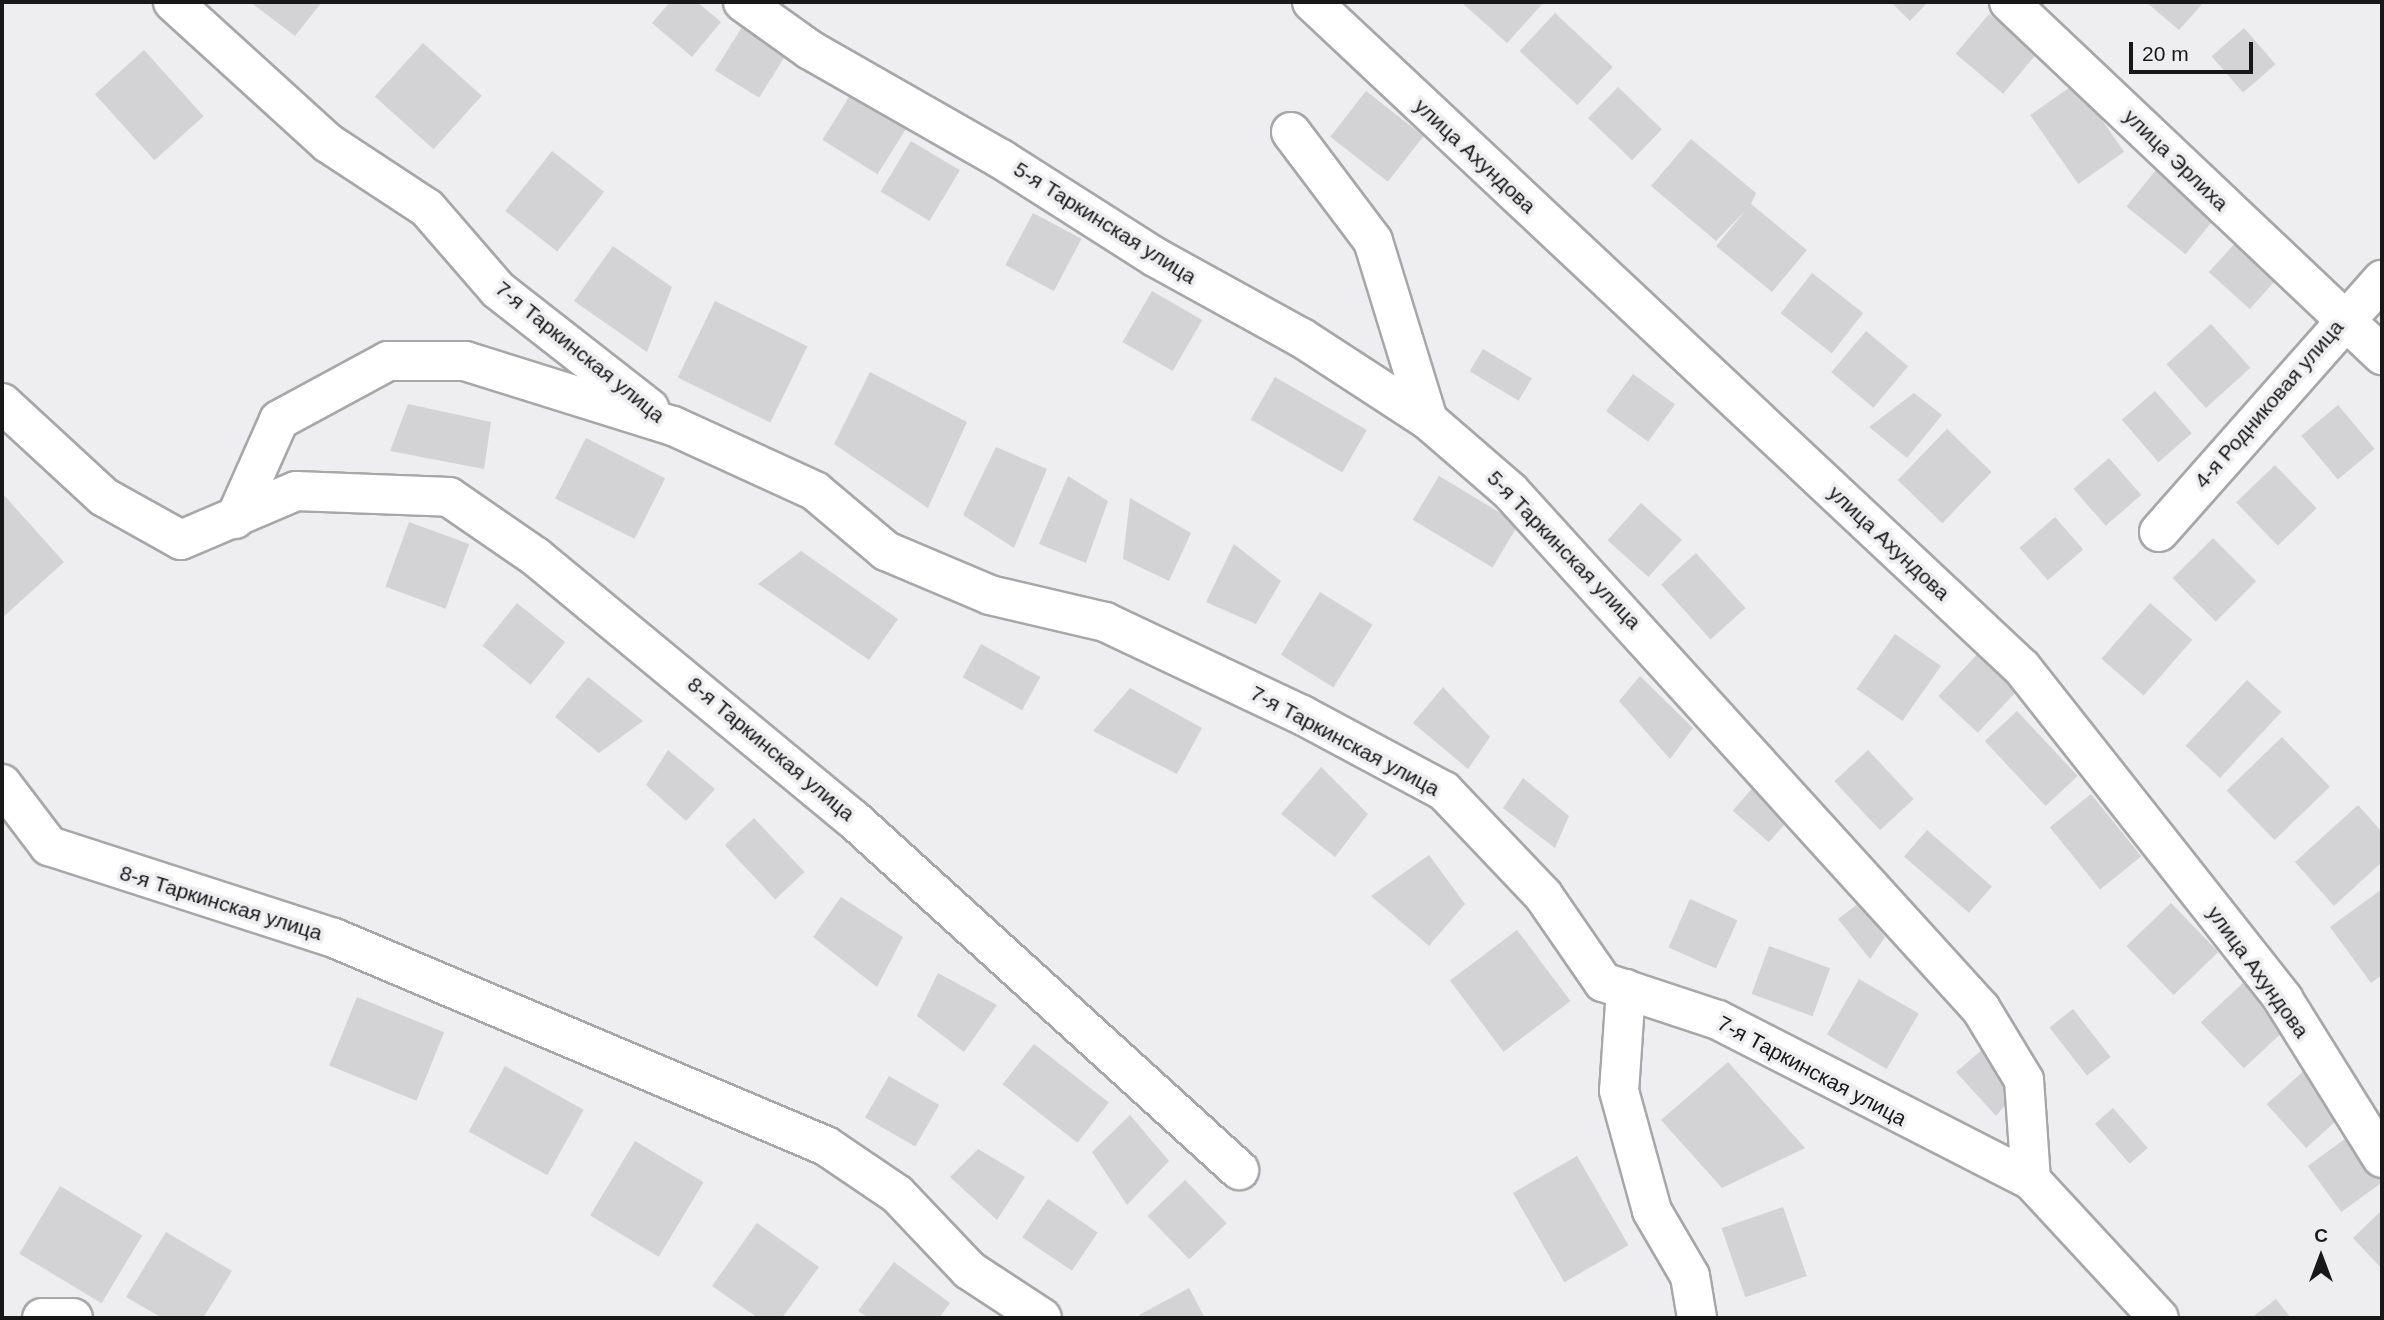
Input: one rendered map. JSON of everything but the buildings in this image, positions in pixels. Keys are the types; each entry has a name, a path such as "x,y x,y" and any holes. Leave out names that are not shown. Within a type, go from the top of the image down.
{"street":[{"name":"7-я Таркинская улица","path":"173,2 328,143 427,208 498,290 673,426"},
{"name":"5-я Таркинская улица","path":"743,2 810,50 1302,338 1428,420 1510,491 1625,611 1980,1009 2024,1080 2031,1180"},
{"name":"улица Ахундова","path":"1312,2 2022,668 2283,999 2382,1158"},
{"name":"улица Эрлиха","path":"2009,2 2382,355"},
{"path":"1291,132 1373,240 1428,420"},
{"name":"4-я Родниковая улица","path":"2160,532 2343,318 2382,280"},
{"name":"7-я Таркинская улица","path":"235,519 279,420 388,361 465,361 673,426 815,491 887,551 990,595 1105,622 1302,715 1444,791 1543,895 1603,982 1718,1020 2031,1180"},
{"path":"2,403 104,497 181,540 235,519"},
{"name":"8-я Таркинская улица","path":"235,519 296,491 449,497 536,557 853,819 1239,1170"},
{"name":"8-я Таркинская улица","path":"2,785 49,846 334,938 826,1146 897,1194 969,1270 1042,1318"},
{"path":"1626,989 1619,1091 1652,1211 1690,1276 1697,1318"},
{"path":"2031,1180 2159,1318"},
{"path":"42,1318 73,1318"}]}
